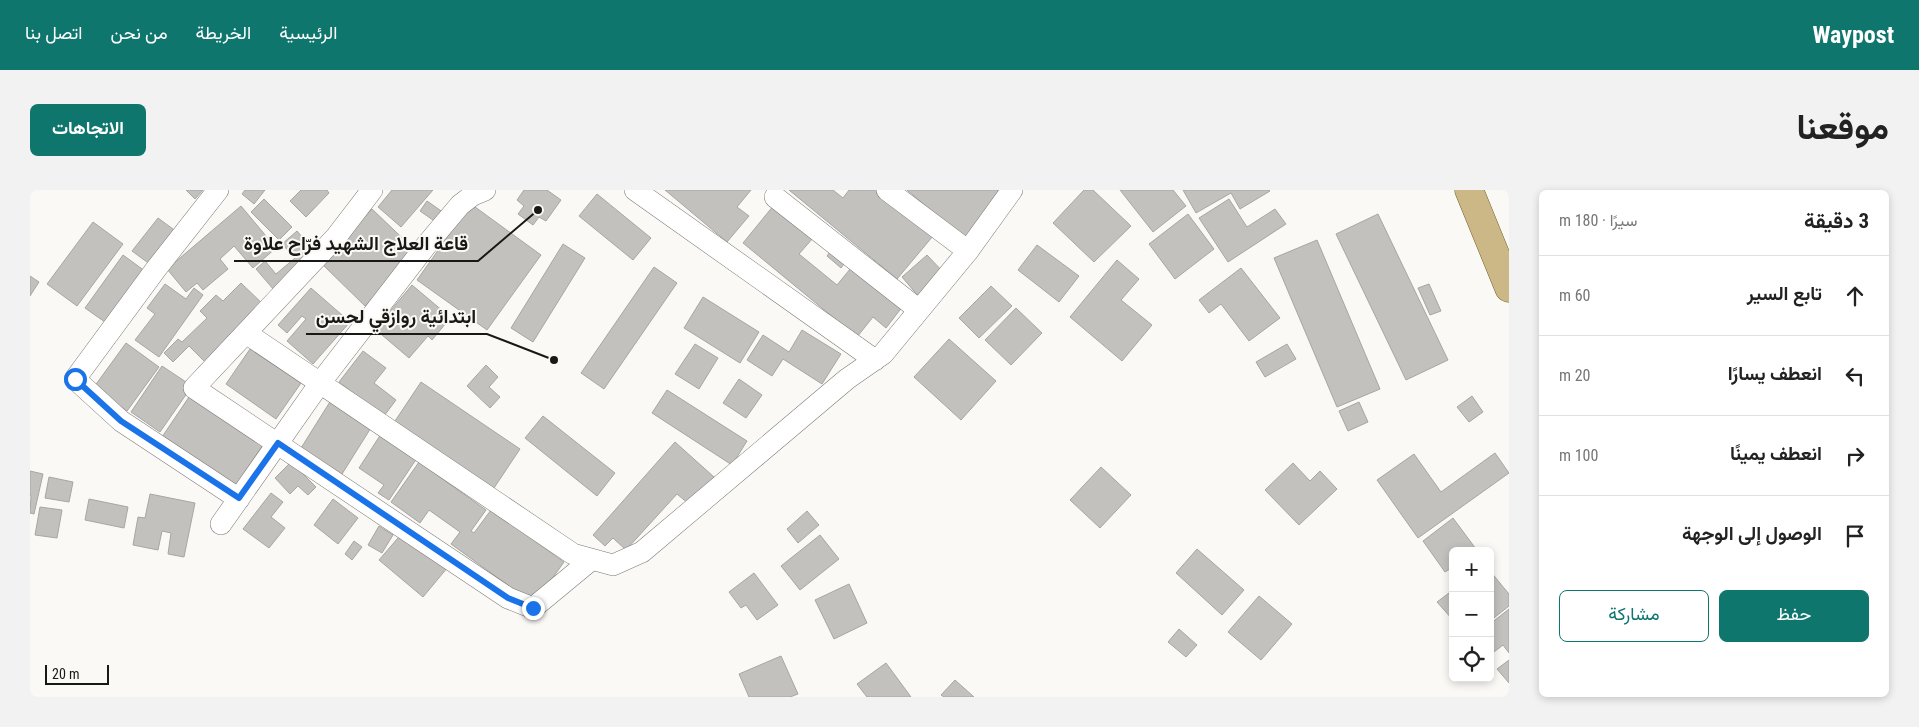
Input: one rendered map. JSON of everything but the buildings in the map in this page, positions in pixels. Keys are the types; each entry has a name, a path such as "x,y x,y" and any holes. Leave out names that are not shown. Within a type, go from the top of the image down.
{"main road":[{"path":"1468,190 1509,288"}],"street":[{"path":"218,190 156,268 75,379 121,421 239,498"},
{"path":"221,524 320,383 460,204 472,195 485,190"},
{"path":"635,190 875,360"},
{"path":"887,190 968,251"},
{"path":"246,333 573,554 613,565 642,552 847,379 883,354 968,251 1008,191"},
{"path":"363,193 336,237 194,388 508,598 533,608 591,560"},
{"path":"775,196 919,310"}],"place":[{"name":"قاعة العلاج الشهيد فرّاح علاوة","path":"538,210"},
{"name":"ابتدائية روازقي لحسن","path":"554,360"}],"route":[{"path":"75,379 121,421 239,498 278,443 508,598 533,608"}]}
